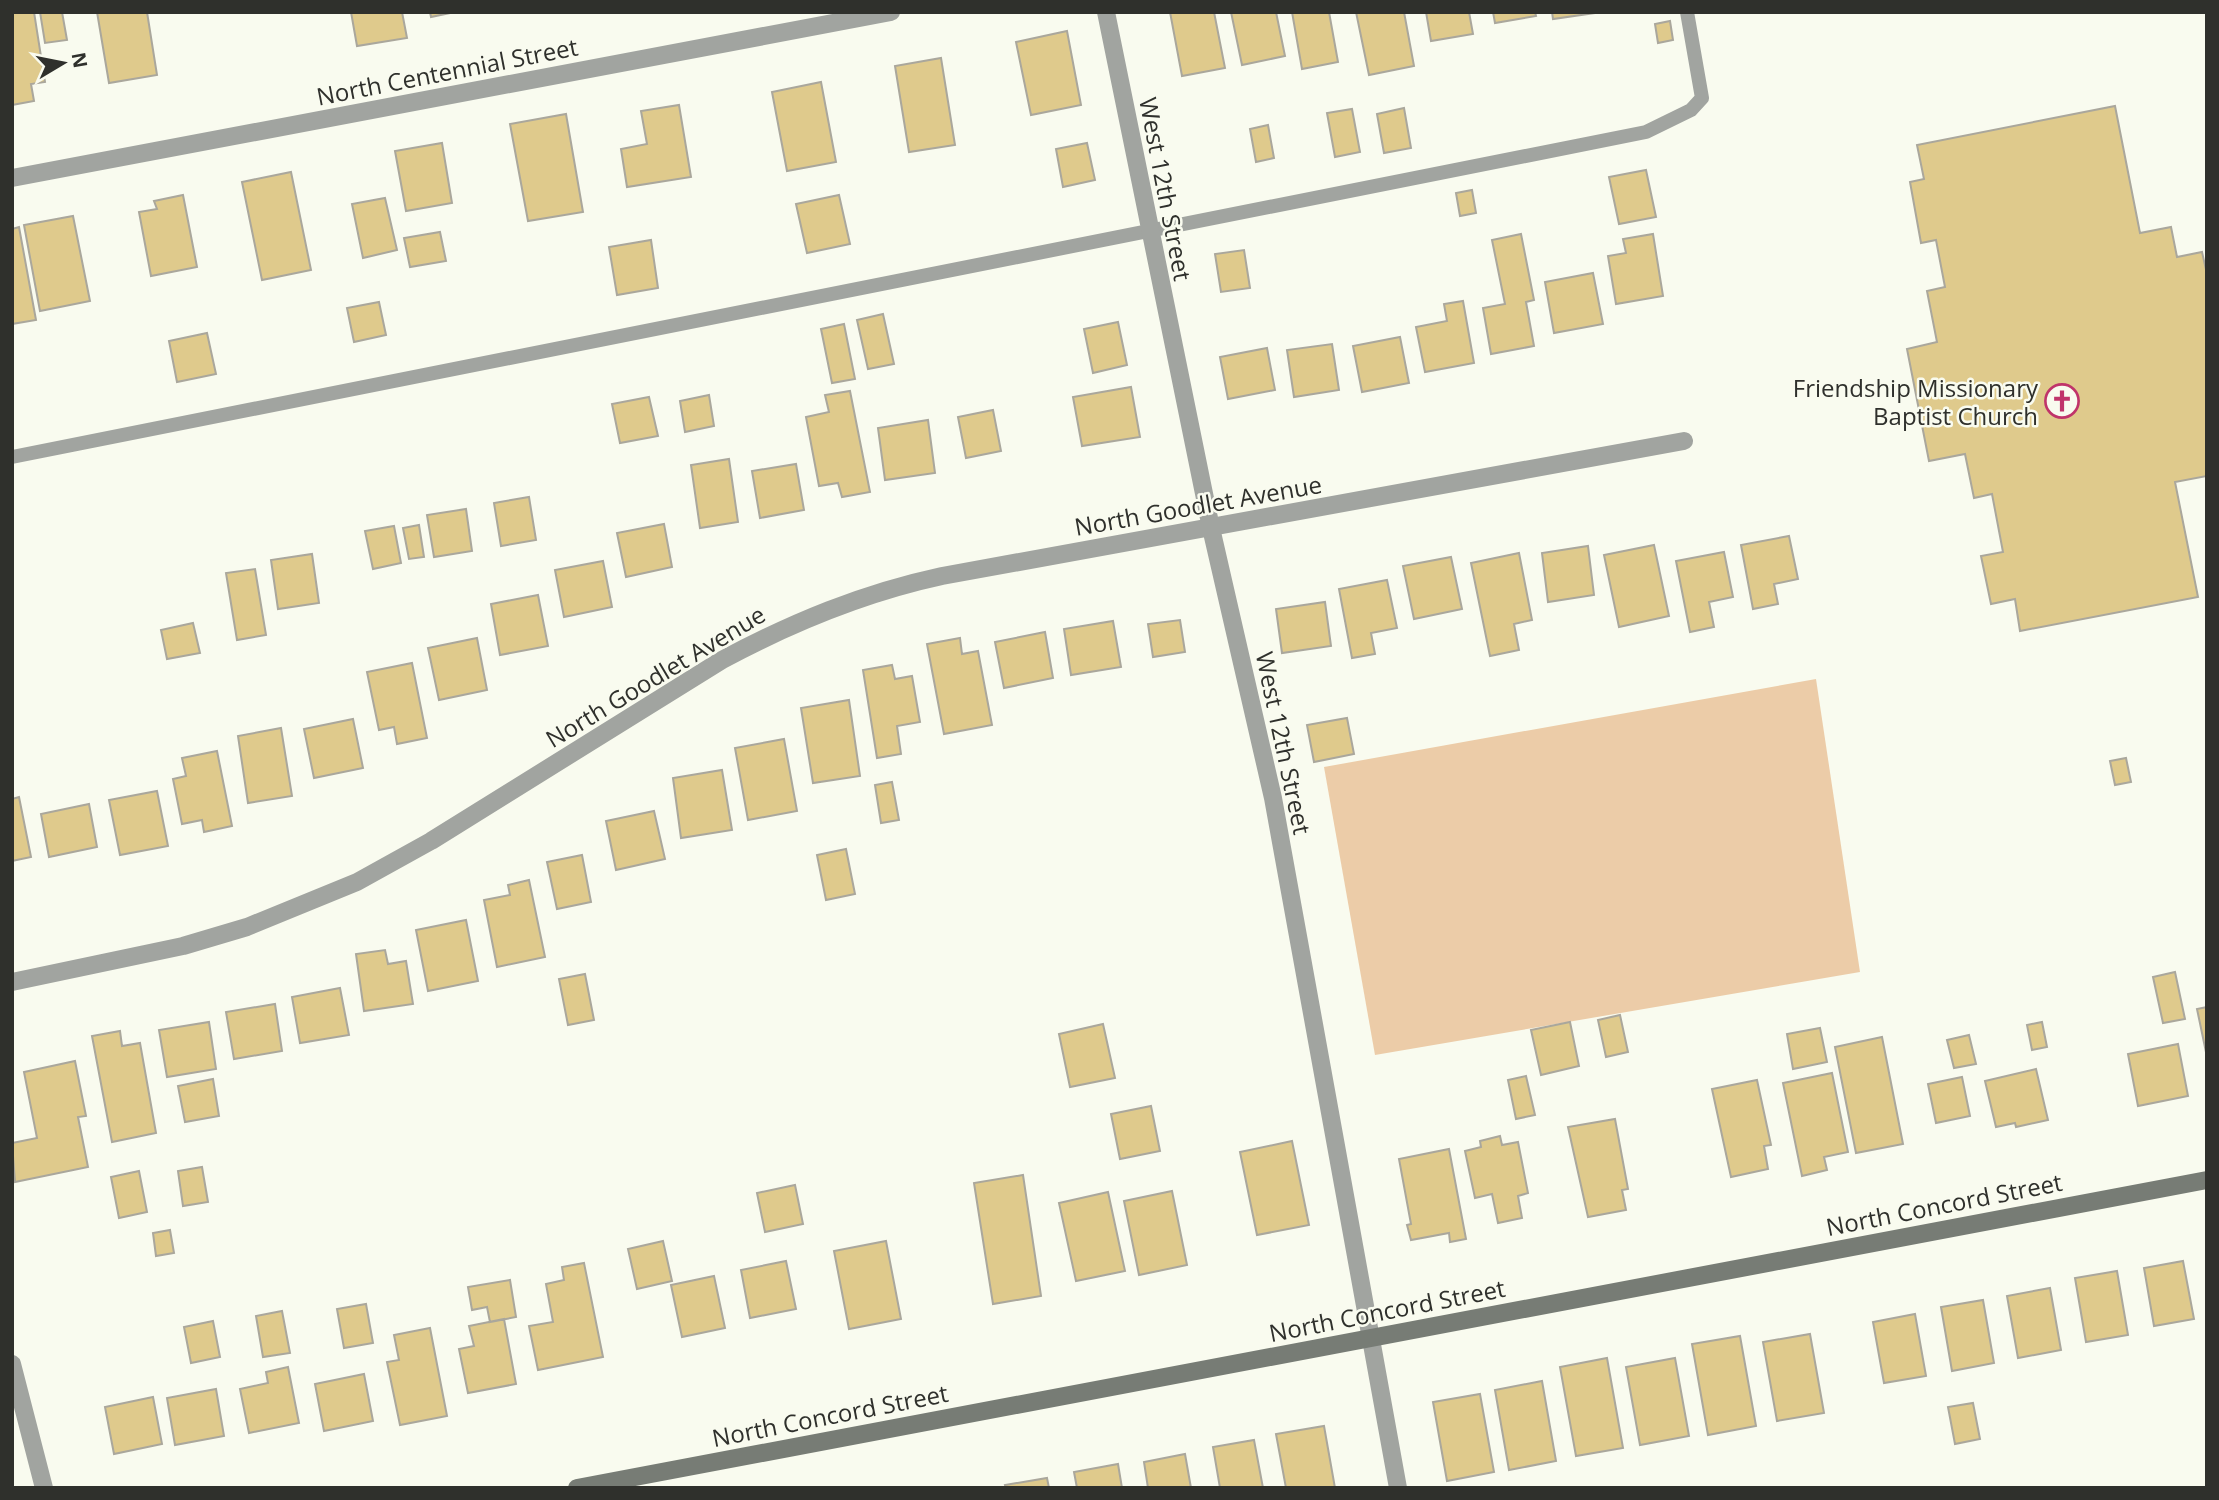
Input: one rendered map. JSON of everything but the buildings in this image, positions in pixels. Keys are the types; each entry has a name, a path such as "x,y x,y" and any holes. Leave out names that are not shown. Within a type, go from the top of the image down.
{"main road":[{"name":"North Concord Street","path":"577,1488 2207,1180"}],"street":[{"name":"North Centennial Street","path":"12,178 891,12"},
{"name":"West 12th Street","path":"1106,12 1211,528 1273,798 1398,1488"},
{"name":"North Goodlet Avenue","path":"12,982 183,946 247,927 357,882 431,841 722,660 765,636 828,608 942,576 1685,441"},
{"path":"12,1364 44,1488"}],"lane":[{"path":"12,457 1150,233 1646,132 1691,110 1702,98 1686,12"}],"shaded area":[{"path":"1816,679 1860,972 1375,1055 1324,767"}],"place":[{"name":"Friendship Missionary Baptist Church","path":"2062,401"}]}
